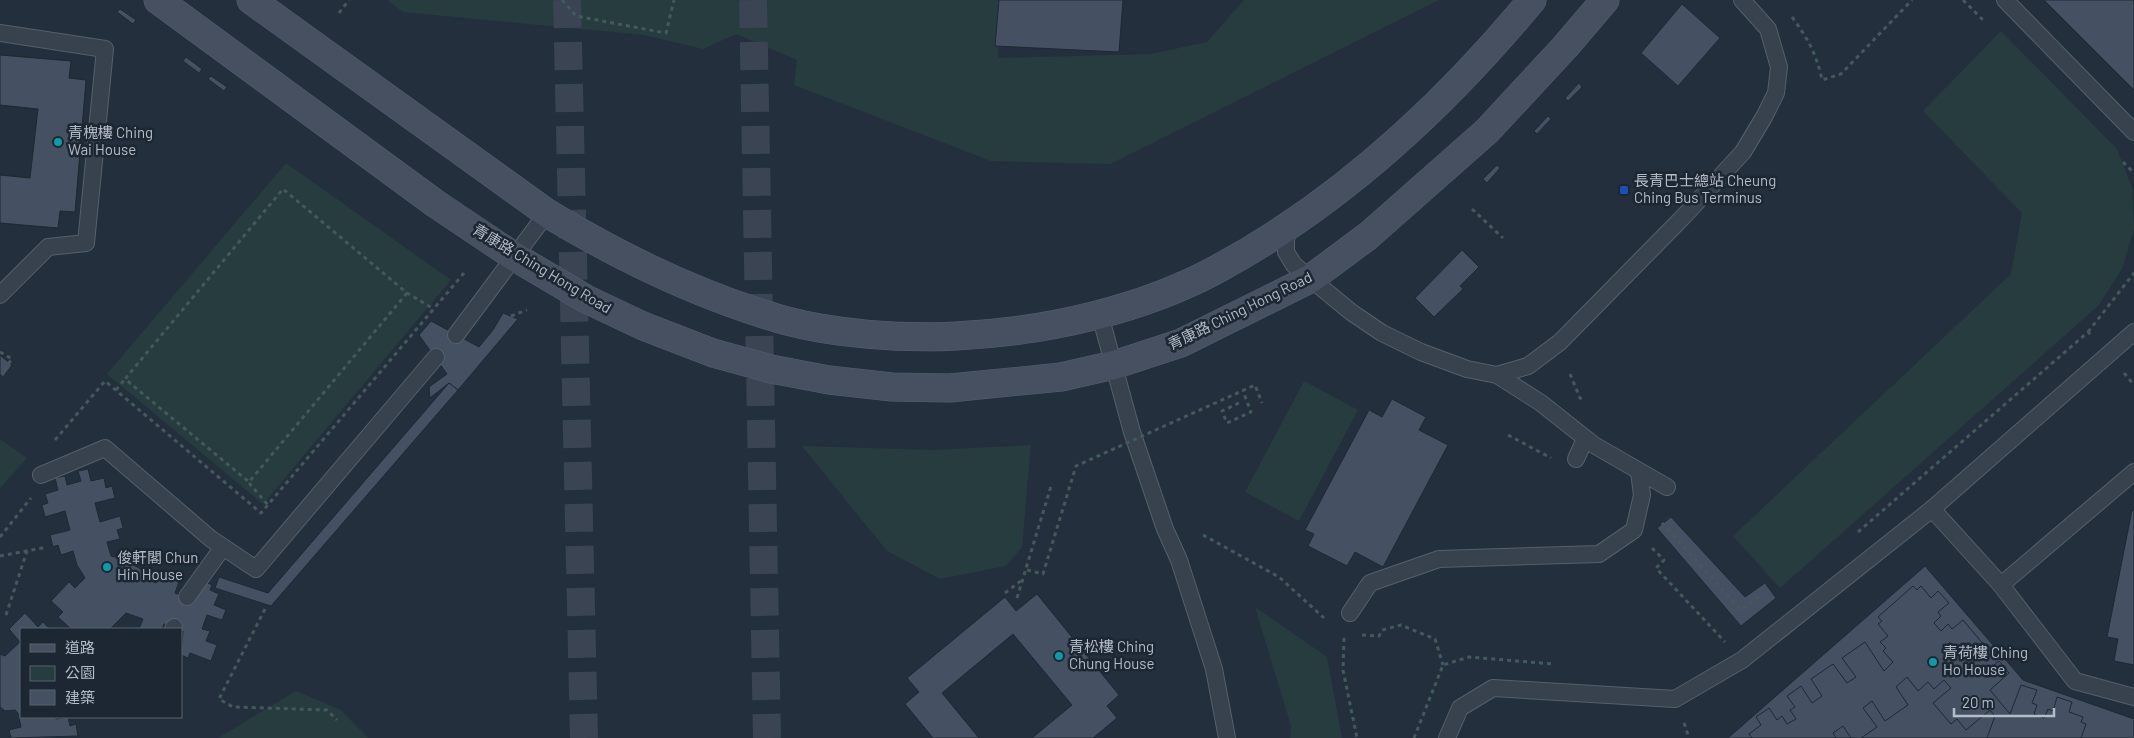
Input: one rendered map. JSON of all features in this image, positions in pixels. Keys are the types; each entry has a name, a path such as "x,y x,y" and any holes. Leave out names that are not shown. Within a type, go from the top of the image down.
{"main road":[{"name":"青康路 Ching Hong Road","path":"158,0 436,204 516,257 586,299 642,326 713,353 771,370 829,380 892,387 950,388 1061,377 1114,366 1181,343 1310,279 1368,236 1487,131 1565,47 1605,0"},
{"path":"251,0 547,213 597,244 715,297 784,320 855,332 922,338 1002,334 1100,315 1172,289 1221,268 1291,223 1365,169 1453,87 1532,0"}],"lane":[{"path":"1497,374 1528,366 1560,342 1685,215 1743,152 1776,93 1779,67 1768,29 1742,0"},
{"path":"2005,0 2134,132"},
{"path":"0,33 105,49 86,243 48,246 0,295"},
{"path":"456,335 547,213"},
{"path":"1291,223 1286,239 1286,252 1294,265 1382,333 1421,352 1467,369 1497,374 1541,403 1585,439 1638,472 1667,487"},
{"path":"1100,315 1132,432 1165,529 1179,560 1214,669 1227,738"},
{"path":"1447,738 1460,708 1493,688 1675,699 1742,660 1932,509 2134,332"},
{"path":"41,475 105,448 222,547 256,569 436,357"},
{"path":"1576,459 1585,439"},
{"path":"1350,613 1370,583 1438,559 1599,554 1634,530 1642,494 1638,472"},
{"path":"2001,585 2134,472"},
{"path":"1932,509 2001,585 2074,682 2134,697"},
{"path":"187,597 222,547"}],"path":[{"path":"339,13 349,0"},
{"path":"562,0 576,16 666,33 674,0"},
{"path":"1790,14 1806,36 1818,59 1822,80 1841,74 1912,0"},
{"path":"1963,0 1984,22"},
{"path":"2123,162 2134,173"},
{"path":"116,390 283,189 406,293 429,304 434,309"},
{"path":"1472,209 1503,238"},
{"path":"0,536 43,483 36,463 106,381 261,513 464,273"},
{"path":"2088,332 2134,273"},
{"path":"249,482 406,293"},
{"path":"511,316 527,310"},
{"path":"0,352 12,359 3,372"},
{"path":"125,379 249,482 268,505"},
{"path":"1026,570 1043,574 1076,466 1256,385 1262,403"},
{"path":"1239,403 1222,411 1227,423 1251,412 1243,391"},
{"path":"1508,435 1538,451"},
{"path":"1018,598 1052,484"},
{"path":"1661,522 1741,610 1761,595"},
{"path":"1203,535 1279,577 1344,634 1379,636 1382,630 1401,625 1435,639 1443,665"},
{"path":"1645,541 1664,560 1656,568 1742,660"},
{"path":"0,556 47,547"},
{"path":"6,615 28,551"},
{"path":"1005,594 1024,579"},
{"path":"265,608 219,699 233,707 326,710 337,720"},
{"path":"1350,613 1346,621 1344,634 1343,670 1357,738"}],"green space":[{"path":"387,0 1001,0 998,58 1151,54 1207,42 1244,0 1439,0 1110,164 991,161 794,85 797,60 736,34 703,49 644,35 403,12"},
{"path":"2001,31 2117,149 2132,187 2134,229 2122,269 2099,305 1780,588 1733,536 2011,274 2022,213 1923,111"},
{"path":"286,163 451,280 263,504 107,374"},
{"path":"1304,381 1358,410 1299,521 1245,492"},
{"path":"0,439 27,458 0,488"},
{"path":"1031,445 1022,547 1006,566 940,579 887,551 802,446 934,450"},
{"path":"1255,607 1327,657 1342,738 1290,738 1291,726"},
{"path":"296,691 341,710 368,738 218,738"}],"building":[{"path":"999,0 1123,0 1119,52 995,46"},
{"path":"2044,0 2134,0 2134,90"},
{"path":"1682,4 1720,38 1678,86 1641,53"},
{"path":"120,9 136,20 133,24 117,12"},
{"name":"青槐樓 Ching Wai House","path":"0,55 71,61 69,78 86,80 75,212 60,211 58,228 0,223 0,175 30,178 38,109 0,105"},
{"name":"青槐樓 Ching Wai House","path":"0,55 71,61 69,78 86,80 75,212 60,211 58,228 0,223 0,175 30,178 38,109 0,105"},
{"path":"186,57 202,69 199,73 183,61"},
{"path":"211,76 227,87 224,91 208,79"},
{"path":"1579,83 1582,87 1568,101 1565,98"},
{"path":"1548,116 1551,119 1537,134 1534,131"},
{"path":"1497,165 1500,168 1487,183 1483,179"},
{"path":"1462,250 1479,267 1460,286 1463,289 1434,317 1415,298"},
{"path":"503,313 518,319 458,390 449,383 430,398 429,387 447,374 419,335 431,321 479,347 493,330"},
{"path":"0,355 12,365 3,377 0,374"},
{"path":"449,383 458,390 271,606 215,588 219,577 268,593"},
{"path":"1392,399 1426,417 1419,430 1448,445 1383,567 1355,552 1347,566 1308,546 1314,534 1305,530 1369,410 1382,417"},
{"name":"俊軒閣 Chun Hin House","path":"88,469 91,481 104,478 106,488 112,486 115,498 95,503 100,522 120,516 123,528 117,530 120,539 107,542 111,556 124,559 142,570 144,578 156,583 160,571 169,575 172,569 182,573 175,593 193,600 201,580 212,585 210,590 219,594 214,605 226,610 222,620 207,615 202,629 210,631 206,641 217,645 211,661 190,653 188,658 182,655 182,628 175,628 164,624 162,628 139,628 143,619 126,613 111,628 70,628 58,617 63,612 51,601 69,582 75,588 85,578 77,565 73,551 61,555 58,545 53,547 50,535 70,530 65,511 45,517 42,505 48,503 45,494 58,490 55,478 65,476 67,485 81,481 78,471"},
{"path":"2132,510 2134,511 2134,665 2114,661 2118,639 2107,637"},
{"path":"2132,510 2134,511 2134,665 2114,661 2118,639 2107,637"},
{"path":"1671,517 1745,597 1765,583 1776,598 1741,626 1657,528"},
{"name":"青荷樓 Ching Ho House","path":"1925,566 2023,680 2134,719 2134,738 1728,738"},
{"name":"青荷樓 Ching Ho House","path":"1913,586 1917,590 1921,586 1931,598 1938,591 1949,603 1938,612 1941,616 1934,623 1941,631 1948,624 1952,629 1963,620 1984,645 1974,654 1978,658 1970,665 1977,673 1985,666 1988,670 1999,661 2009,673 1990,690 2010,714 2021,685 2037,690 2032,703 2037,705 2034,714 2044,718 2048,709 2053,711 2057,697 2072,702 2069,712 2083,717 2081,722 2086,724 2081,738 1987,738 1995,716 1990,710 1966,730 1957,719 1951,724 1933,703 1951,688 1944,680 1934,689 1928,682 1918,691 1907,677 1896,687 1908,705 1885,721 1872,701 1863,708 1877,727 1861,738 1851,738 1843,726 1833,733 1836,738 1752,738 1749,734 1761,725 1756,717 1769,708 1777,720 1782,716 1787,724 1796,719 1790,710 1795,707 1787,696 1801,686 1812,703 1822,696 1811,679 1833,664 1847,683 1856,677 1842,658 1865,642 1884,671 1893,662 1883,651 1886,648 1880,642 1888,636 1878,624 1882,621 1878,617"},
{"name":"青松樓 Ching Chung House","path":"1037,594 1119,695 1107,706 1117,718 1093,738 1032,738 1072,705 1013,634 942,693 979,738 933,738 905,704 919,692 907,678 1005,597 1016,611"},
{"name":"青松樓 Ching Chung House","path":"1037,594 1119,695 1107,706 1117,718 1093,738 1032,738 1072,705 1013,634 942,693 979,738 933,738 905,704 919,692 907,678 1005,597 1016,611"},
{"path":"25,613 38,627 43,622 49,628 20,628 20,642 9,629"},
{"path":"20,642 20,718 68,718 70,726 76,724 78,736 11,738 9,730 21,727 18,713 15,710 5,711 0,707 0,654 5,656"}],"tunnel":[{"path":"567,0 584,738"},
{"path":"753,0 767,738"}],"place":[{"name":"青槐樓 Ching Wai House","path":"58,142"},
{"name":"長青巴士總站 Cheung Ching Bus Terminus","path":"1624,190"},
{"name":"俊軒閣 Chun Hin House","path":"107,567"},
{"name":"青松樓 Ching Chung House","path":"1059,656"},
{"name":"青荷樓 Ching Ho House","path":"1933,662"}]}
